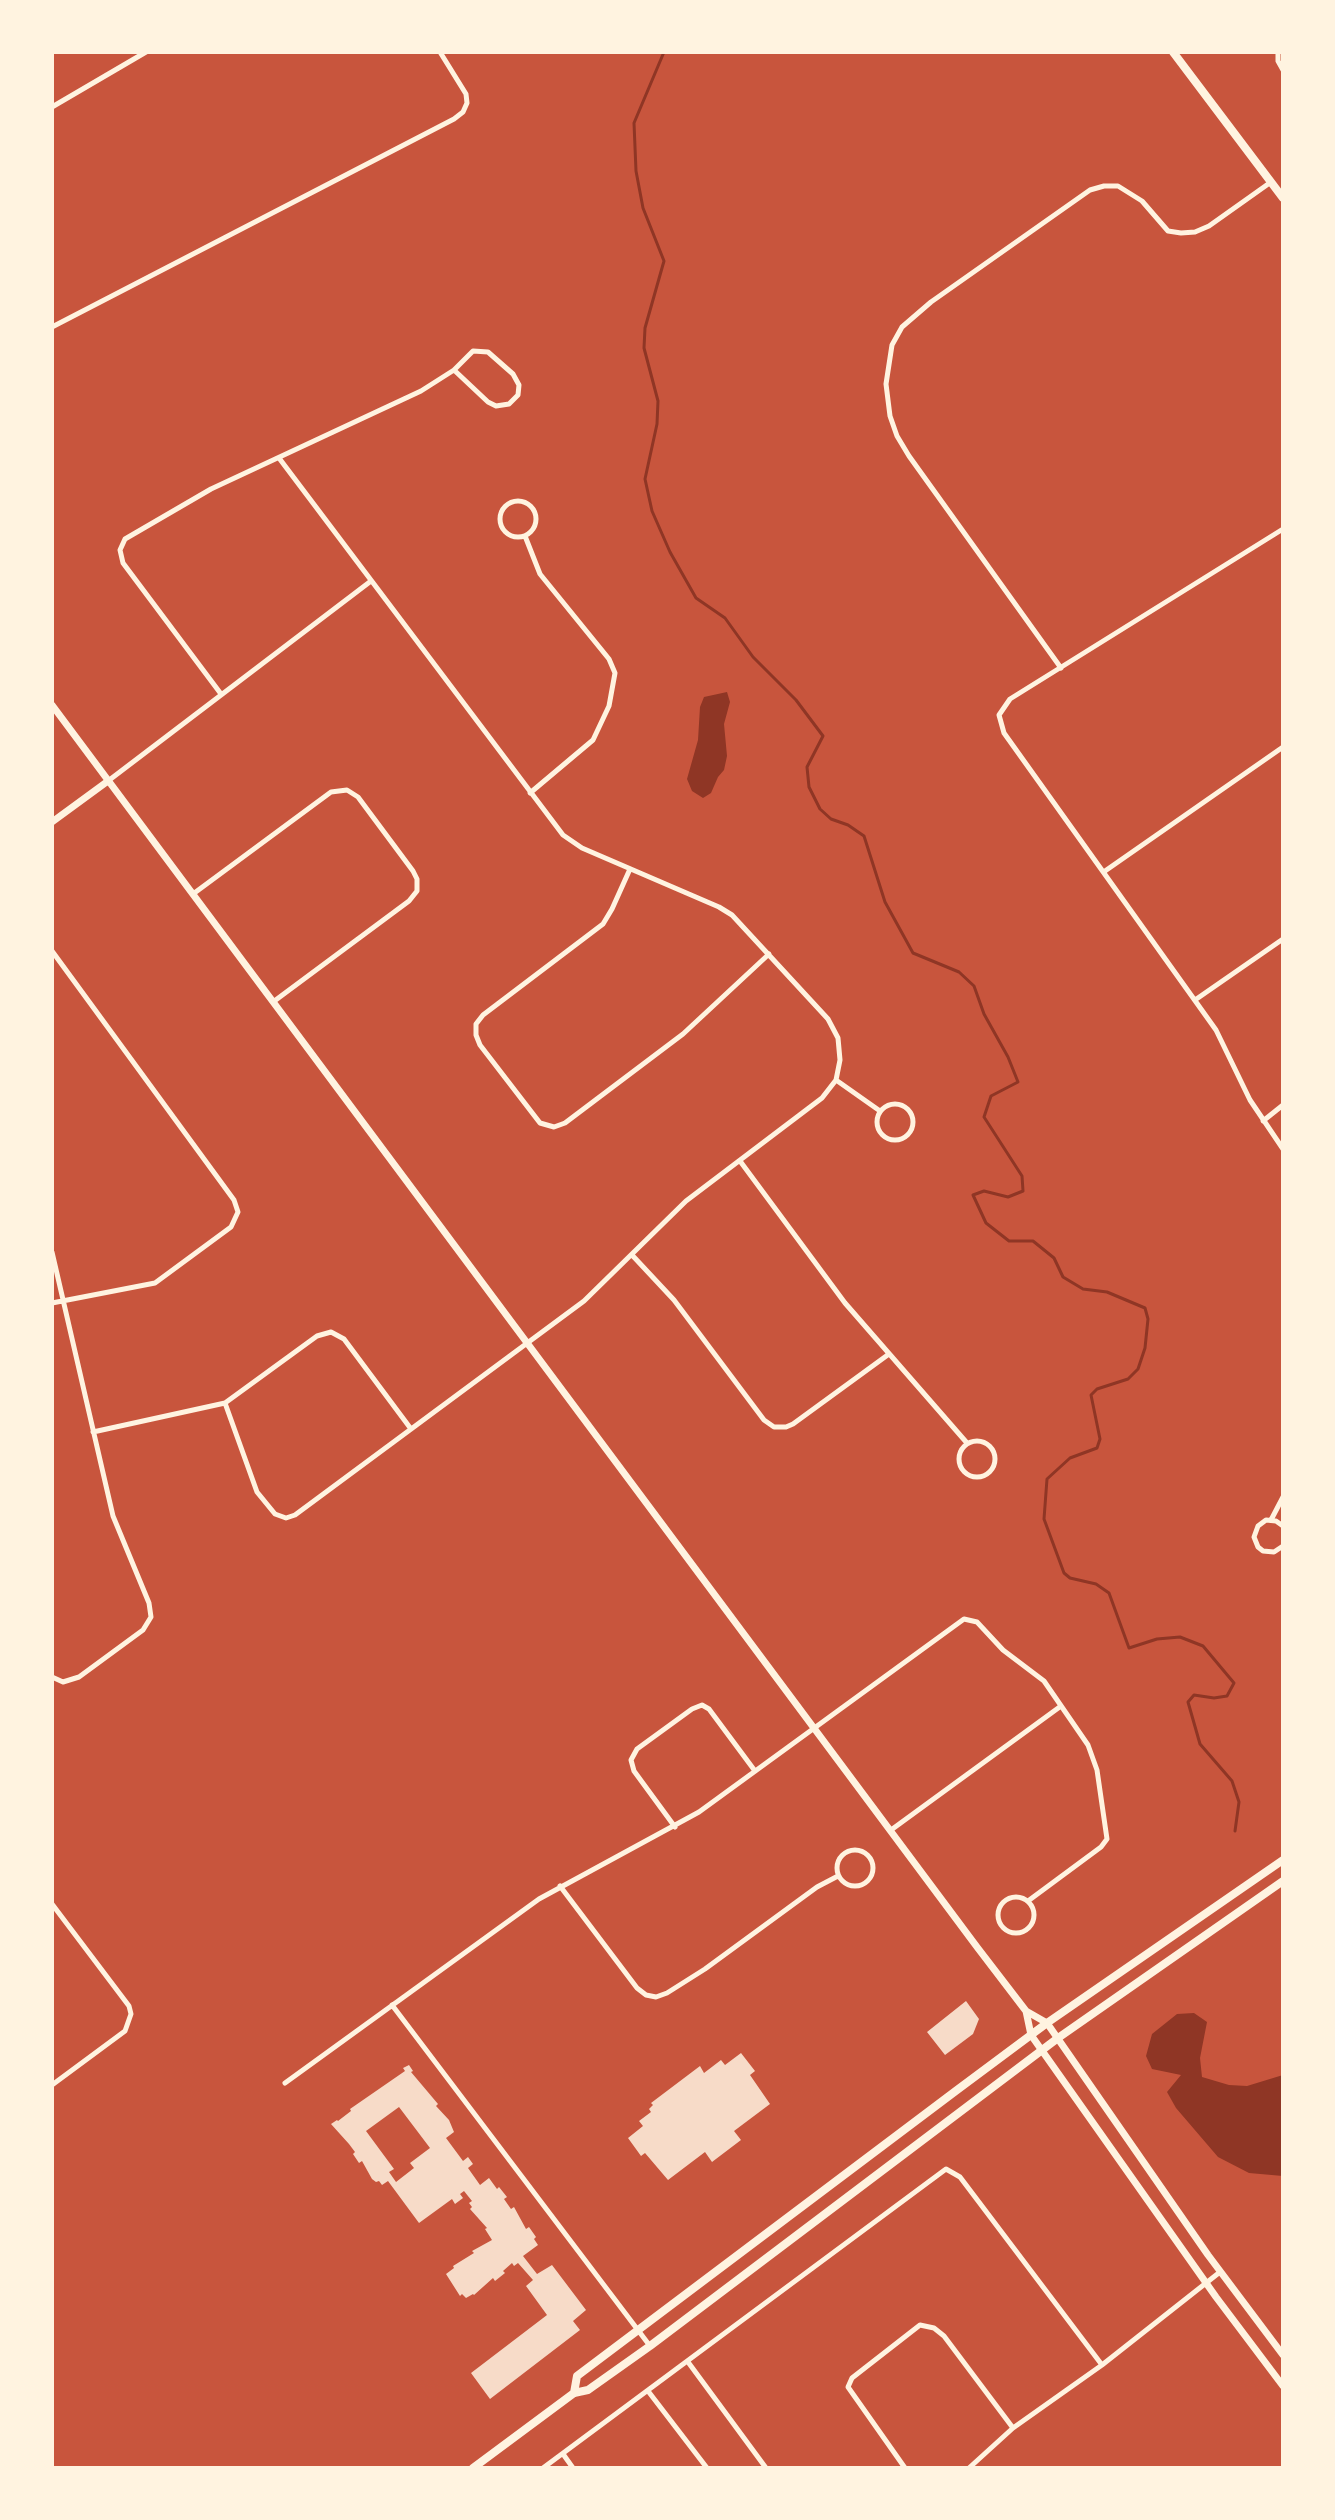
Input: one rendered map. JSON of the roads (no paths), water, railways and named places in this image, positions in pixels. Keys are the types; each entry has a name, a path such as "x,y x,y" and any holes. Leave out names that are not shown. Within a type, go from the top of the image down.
{"main road":[{"path":"1173,52 1283,198"},
{"path":"574,2393 577,2376 637,2330 1047,2023 1283,1860"},
{"path":"473,2468 574,2393 588,2390 650,2346 1058,2038 1283,1881"}],"street":[{"path":"52,107 146,52"},
{"path":"52,327 454,119 463,112 467,103 466,94 440,52"},
{"path":"1278,52 1278,61 1283,70"},
{"path":"1061,668 897,436 890,416 886,384 892,345 902,327 931,302 1090,190 1118,186 1142,201 1168,231 1181,233 1195,232 1209,226 1271,182"},
{"path":"221,694 125,567 120,550 125,539 211,489 421,391 454,370 473,351 488,352 515,377 519,385 518,395 509,404 496,406 454,370"},
{"path":"225,1403 253,1485 269,1509 282,1518 300,1512 584,1301 686,1201 818,1102 836,1080 840,1051 832,1026 769,954 723,910 571,842 558,829 279,458"},
{"path":"520,501 534,510 534,527 525,536 513,536 503,529 500,518 509,504 520,501"},
{"path":"1283,529 1010,699 999,715 1004,733 1216,1030 1263,1121 1283,1149"},
{"path":"525,536 540,574 609,659 615,673 606,716 593,740 530,793"},
{"path":"52,822 371,581"},
{"path":"52,705 1026,2011 1047,2023 1220,2272 1283,2355"},
{"path":"1105,871 1283,747"},
{"path":"193,894 331,792 344,789 358,797 415,875 417,891 409,901 273,1002"},
{"path":"630,869 603,924 483,1015 476,1024 480,1045 540,1123 554,1127 565,1123 683,1034 769,954"},
{"path":"1195,1000 1283,939"},
{"path":"52,951 234,1200 238,1212 231,1227 161,1280 142,1287 52,1303"},
{"path":"836,1080 880,1111"},
{"path":"890,1105 906,1108 913,1123 909,1134 899,1140 886,1139 876,1123 880,1111 890,1105"},
{"path":"1263,1121 1283,1105"},
{"path":"740,1161 845,1303 967,1443"},
{"path":"52,1252 115,1525 149,1603 151,1617 143,1630 79,1677 63,1682 52,1677"},
{"path":"632,1255 674,1300 764,1420 774,1427 786,1427 800,1420 889,1354"},
{"path":"93,1432 225,1403 317,1336 331,1332 344,1339 411,1429"},
{"path":"984,1442 992,1449 995,1460 987,1474 976,1477 961,1469 960,1452 967,1443 984,1442"},
{"path":"1283,1497 1271,1520 1258,1526 1255,1531 1258,1547 1268,1552 1283,1546"},
{"path":"1271,1520 1283,1526"},
{"path":"285,2083 503,1923 560,1886 675,1827 955,1624 968,1619 977,1622 1003,1650 1044,1681 1094,1758 1108,1835 1101,1847 1028,1901"},
{"path":"675,1827 634,1771 631,1760 637,1749 692,1709 702,1705 709,1709 755,1771"},
{"path":"891,1830 1061,1706"},
{"path":"848,1851 865,1853 873,1862 871,1878 862,1885 846,1884 838,1876 837,1864 848,1851"},
{"path":"560,1886 637,1988 646,1995 656,1997 705,1969 817,1887 838,1876"},
{"path":"1017,1897 1028,1901 1034,1917 1029,1928 1018,1933 1006,1931 997,1916 1001,1904 1017,1897"},
{"path":"52,1904 129,2006 131,2014 125,2031 52,2085"},
{"path":"392,2005 650,2346"},
{"path":"1026,2011 1031,2035 1206,2283 1283,2386"},
{"path":"543,2468 946,2169 960,2177 1102,2365"},
{"path":"1140,2188 1155,2176"},
{"path":"969,2468 1013,2428 1102,2365 1220,2272"},
{"path":"905,2468 848,2387 852,2378 920,2325 934,2328 944,2336 1013,2428"},
{"path":"1251,2342 1265,2332"},
{"path":"688,2362 766,2468"},
{"path":"648,2391 707,2468"},
{"path":"563,2454 573,2468"}],"waterway":[{"path":"664,52 634,123 636,171 643,208 664,261 645,328 644,348 658,401 657,424 645,479 652,511 670,552 696,598 725,618 753,657 796,700 823,736 807,767 809,787 820,809 831,819 848,825 864,836 885,902 913,953 959,972 974,986 984,1014 1008,1057 1018,1082 991,1096 984,1117 1022,1176 1023,1191 1008,1197 984,1191 973,1195 986,1223 1009,1241 1033,1241 1054,1258 1063,1277 1083,1289 1107,1292 1145,1308 1148,1319 1145,1348 1138,1369 1128,1379 1097,1389 1091,1395 1100,1439 1097,1448 1070,1458 1047,1479 1044,1519 1064,1573 1070,1578 1096,1584 1109,1593 1129,1648 1157,1639 1180,1637 1203,1646 1234,1683 1227,1696 1194,1695 1188,1702 1200,1744 1232,1781 1239,1802 1235,1831"}]}
